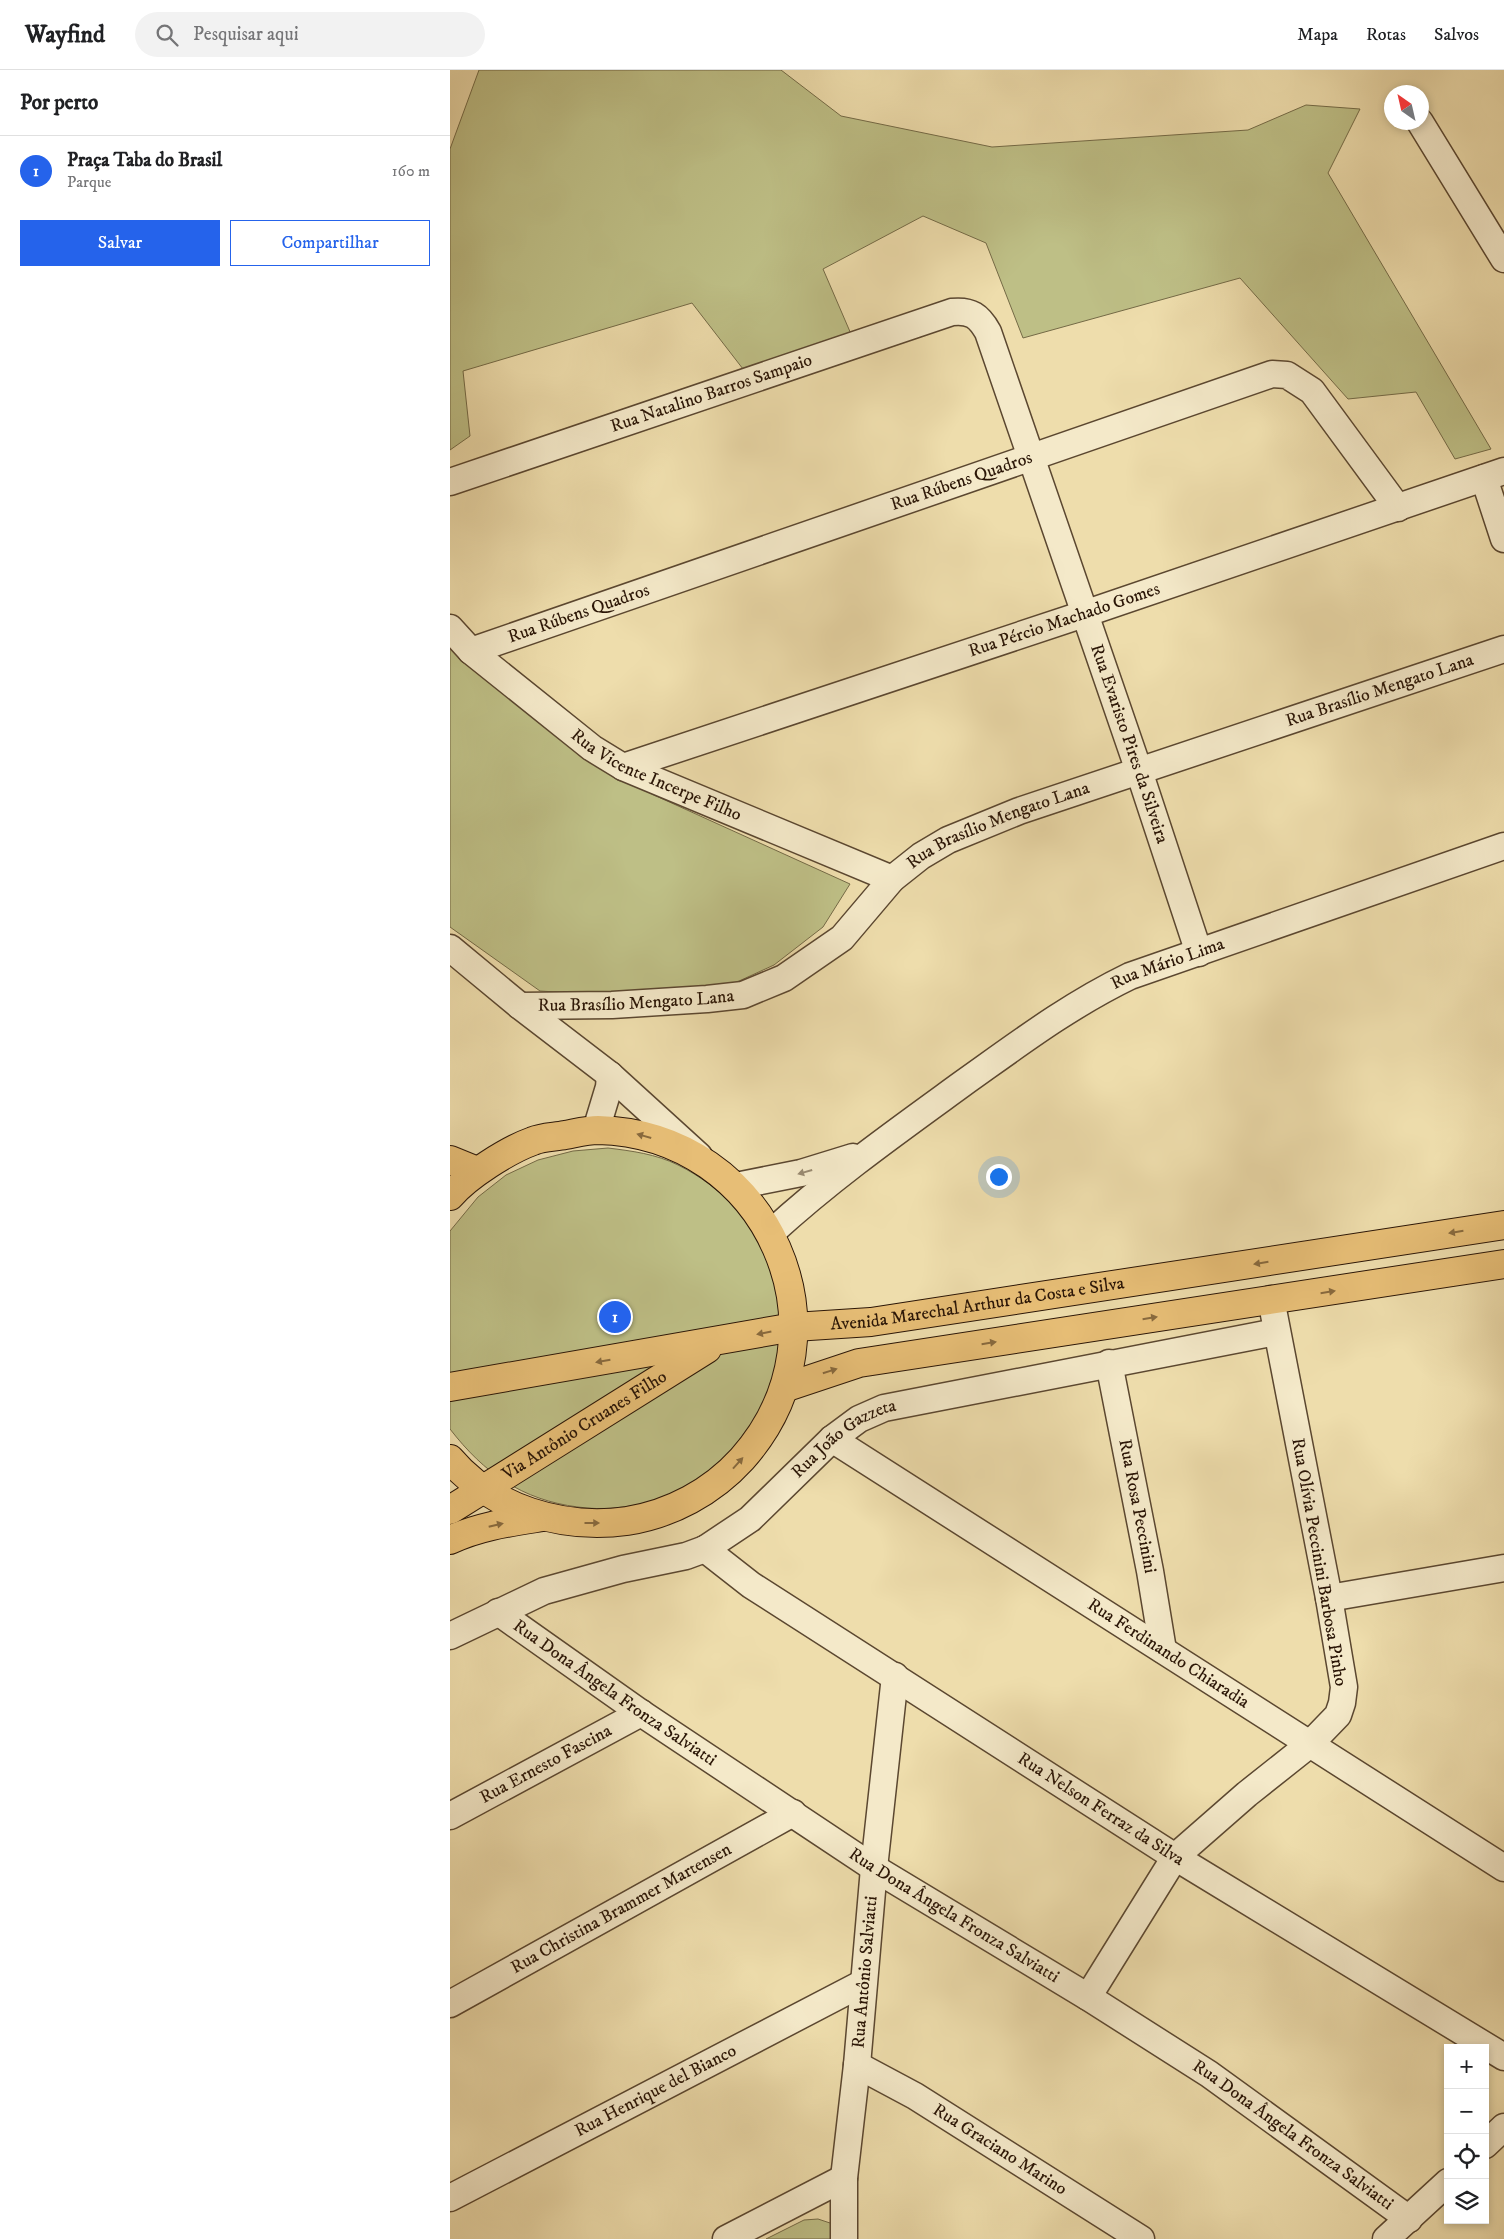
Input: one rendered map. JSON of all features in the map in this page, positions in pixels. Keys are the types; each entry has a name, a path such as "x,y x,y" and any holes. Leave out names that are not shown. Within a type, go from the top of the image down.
{"main road":[{"path":"450,1196 476,1171 533,1140 596,1130 634,1133 671,1144 705,1162 736,1186 771,1233 789,1282 794,1327 792,1354 784,1388 771,1418 753,1446 730,1471 704,1492 675,1507 643,1518 610,1523 577,1523 544,1517 522,1510 482,1488 453,1462"},
{"path":"450,1160 476,1171"},
{"name":"Avenida Marechal Arthur da Costa e Silva","path":"450,1387 719,1342 794,1327 871,1322 1504,1225"},
{"path":"1284,1298 1290,1258"},
{"path":"784,1388 859,1363 1504,1264"},
{"path":"789,1282 822,1312 847,1323"},
{"name":"Via Antônio Cruanes Filho","path":"450,1510 482,1488 719,1342"},
{"path":"450,1500 454,1493 453,1462"},
{"path":"450,1540 465,1533 490,1526 544,1517"}],"street":[{"path":"1425,130 1504,259"},
{"name":"Rua Natalino Barros Sampaio","path":"450,482 952,312 963,310 973,313"},
{"name":"Rua Evaristo Pires da Silveira","path":"973,313 982,320 988,332 1139,771 1199,954"},
{"name":"Rua Rúbens Quadros","path":"471,651 1272,374 1287,375 1312,391 1398,508"},
{"path":"1494,474 1504,539"},
{"name":"Rua Pércio Machado Gomes","path":"623,767 1084,614 1494,474"},
{"name":"Rua Vicente Incerpe Filho","path":"450,628 471,651 592,748 623,767 892,880"},
{"name":"Rua Brasílio Mengato Lana","path":"520,1006 612,1005 743,995 784,978 842,938 892,880 920,856 948,840 1019,811 1504,649"},
{"name":"Rua Mário Lima","path":"771,1233 868,1152 1066,1010 1095,993 1130,976 1199,954 1504,846"},
{"path":"450,948 520,1006 610,1075 705,1162"},
{"path":"596,1130 609,1087 610,1075"},
{"name":"Rua Mário Lima","path":"736,1186 801,1173 868,1152"},
{"name":"Rua Olívia Peccinini Barbosa Pinho","path":"1088,1997 1175,1857 1247,1794 1310,1744 1338,1715 1342,1703 1344,1687 1329,1598 1276,1332 1284,1298"},
{"name":"Rua João Gazzeta","path":"450,1636 544,1591 624,1568 686,1556 705,1549 750,1519 832,1439 859,1419 884,1408 1276,1332"},
{"name":"Rua Rosa Peccinini","path":"1109,1363 1150,1571 1163,1650"},
{"name":"Rua Ferdinando Chiaradia","path":"832,1439 1504,1868"},
{"name":"Rua Nelson Ferraz da Silva","path":"705,1549 751,1584 1175,1857 1504,2057"},
{"path":"1329,1598 1504,1568"},
{"name":"Rua Dona Ângela Fronza Salviatti","path":"498,1612 641,1713 874,1868 1088,1997 1209,2074 1409,2219"},
{"name":"Rua Antônio Salviatti","path":"844,2239 844,2178 857,2065 874,1868 895,1676"},
{"name":"Rua Ernesto Fascina","path":"450,1816 641,1713"},
{"name":"Rua Christina Brammer Martensen","path":"450,2004 793,1813"},
{"name":"Rua Henrique del Bianco","path":"450,2198 863,1983"},
{"name":"Rua Graciano Marino","path":"857,2065 915,2096 1141,2239"},
{"path":"1489,2141 1504,2127"},
{"path":"726,2239 844,2178"},
{"path":"1386,2239 1444,2186"}],"green space":[{"path":"479,70 781,70 841,116 992,147 1248,130 1306,105 1360,109 1328,173 1491,449 1455,459 1416,392 1348,399 1240,278 1023,338 986,243 923,216 823,269 851,334 743,369 692,303 463,371 470,436 450,450 450,149"},
{"path":"450,632 469,656 582,758 654,795 850,884 823,927 774,965 726,987 604,995 540,991 450,927"},
{"path":"608,1148 635,1152 670,1161 709,1184 735,1208 755,1235 770,1266 779,1298 781,1332 777,1367 766,1402 724,1460 694,1484 676,1493 636,1505 596,1509 558,1503 522,1491 506,1482 476,1459 450,1429 450,1231 478,1197 506,1175 538,1160 573,1151"},
{"path":"818,2219 833,2224 841,2239 766,2239 804,2220"}],"place":[{"name":"Praça Taba do Brasil","path":"615,1317"}]}
